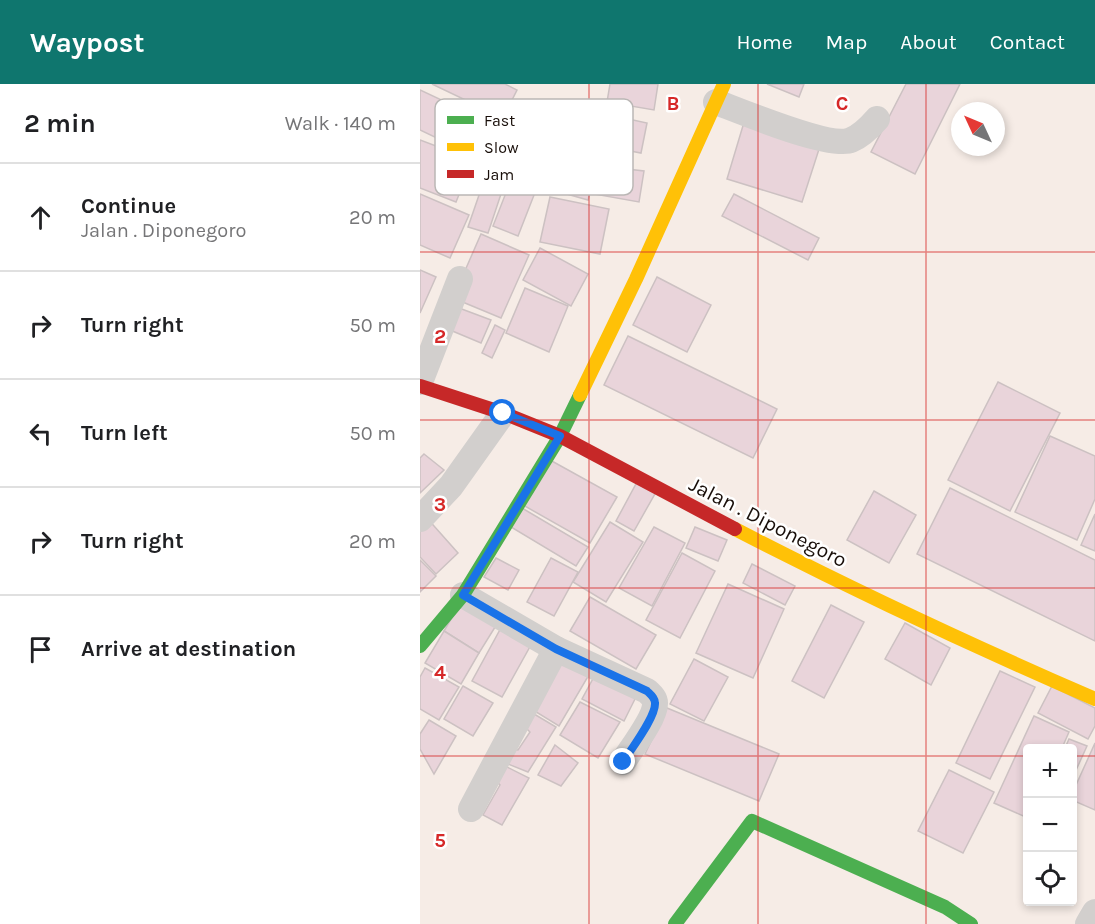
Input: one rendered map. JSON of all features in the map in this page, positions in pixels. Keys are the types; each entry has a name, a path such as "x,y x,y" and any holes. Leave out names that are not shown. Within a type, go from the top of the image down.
{"street":[{"path":"420,646 463,595 560,436 636,279 720,93 802,133 838,141 850,141 877,119"},
{"path":"420,384 459,279"},
{"name":"Jalan . Diponegoro","path":"420,384 560,436 852,590 1095,699"},
{"path":"420,519 451,486 503,413"},
{"path":"463,595 556,649 647,691 654,698 656,705 653,714 623,762"},
{"path":"471,809 556,649"},
{"path":"675,924 752,821 945,907 971,924"},
{"path":"1088,924 1095,912"}],"building":[{"path":"432,84 505,84 517,90 512,99 463,99"},
{"path":"610,84 658,84 654,110 633,106 633,99 608,99"},
{"path":"767,84 804,84 799,97"},
{"path":"906,84 960,84 915,174 871,152"},
{"path":"420,90 439,99 435,99 435,137 420,130"},
{"path":"745,119 821,143 802,202 727,179"},
{"path":"633,120 647,123 641,153 633,151"},
{"path":"420,140 435,146 435,194 420,188"},
{"path":"633,170 644,171 639,202 600,195 633,195"},
{"path":"420,194 469,215 450,258 420,245"},
{"path":"734,194 819,238 808,260 722,216"},
{"path":"438,195 459,195 456,202"},
{"path":"479,195 501,195 488,233 468,227"},
{"path":"505,195 534,195 518,236 493,226"},
{"path":"570,195 589,195 588,200"},
{"path":"550,197 609,209 600,254 540,242"},
{"path":"481,234 529,255 501,318 453,298"},
{"path":"540,248 588,274 571,306 523,280"},
{"path":"420,270 436,277 420,313"},
{"path":"657,277 711,305 687,352 633,325"},
{"path":"525,288 568,306 549,352 506,333"},
{"path":"459,308 491,320 481,343 450,330"},
{"path":"495,325 505,330 492,358 482,353"},
{"path":"628,336 777,409 753,458 604,385"},
{"path":"998,382 1060,413 1010,511 948,480"},
{"path":"1050,436 1095,456 1095,499 1077,540 1015,512"},
{"path":"424,454 444,470 420,493 420,458"},
{"path":"550,460 617,497 590,543 523,505"},
{"path":"637,482 656,492 634,531 616,521"},
{"path":"950,488 1095,560 1095,641 917,554"},
{"path":"874,491 916,515 889,563 847,540"},
{"path":"522,508 588,547 576,566 511,527"},
{"path":"1095,514 1095,551 1081,545"},
{"path":"426,517 458,553 436,574 420,557 420,523"},
{"path":"610,522 643,542 606,602 573,582"},
{"path":"654,527 685,543 652,606 619,588"},
{"path":"695,527 727,540 718,561 686,548"},
{"path":"682,553 715,571 680,638 646,620"},
{"path":"496,558 519,570 508,590 484,577"},
{"path":"551,558 578,572 554,616 527,602"},
{"path":"420,560 436,576 420,592"},
{"path":"752,564 795,586 785,605 743,583"},
{"path":"728,584 784,609 753,678 696,653"},
{"path":"590,597 656,635 636,669 570,631"},
{"path":"461,602 497,624 479,653 444,631"},
{"path":"831,605 864,622 824,698 792,681"},
{"path":"905,623 950,648 931,685 885,659"},
{"path":"502,626 532,643 502,697 472,681"},
{"path":"444,631 479,653 461,684 425,663"},
{"path":"558,655 590,673 559,726 528,707"},
{"path":"694,659 728,677 704,721 670,704"},
{"path":"425,668 459,687 439,720 420,709 420,677"},
{"path":"1000,671 1035,687 990,779 956,763"},
{"path":"595,675 638,693 624,721 582,699"},
{"path":"463,686 493,703 473,736 444,719"},
{"path":"1052,686 1095,708 1095,726 1088,739 1038,713"},
{"path":"580,702 620,722 598,758 560,735"},
{"path":"667,708 779,754 759,801 645,754"},
{"path":"529,711 556,727 528,772 503,762 509,749 518,750 530,732 522,724"},
{"path":"1034,716 1069,732 1064,744 1023,744 1023,816 994,803"},
{"path":"429,720 456,736 434,774 420,749 420,734"},
{"path":"1069,739 1087,746 1077,768 1077,744 1067,744"},
{"path":"1095,743 1095,810 1077,802 1077,783"},
{"path":"555,745 578,763 561,786 538,775"},
{"path":"499,763 529,778 502,825 483,815 500,785 492,777"},
{"path":"949,770 994,792 963,853 918,831"}],"traffic: fast":[{"path":"420,646 463,595 560,436 580,395"},
{"path":"675,924 752,821 945,907 971,924"}],"traffic: slow":[{"path":"580,395 636,279 724,84"},
{"path":"735,529 914,617 1095,699"}],"traffic: jam":[{"path":"420,386 503,413 560,436 735,529"}],"route":[{"path":"503,413 560,436 463,595 556,649 647,691 654,698 656,705 653,714 623,762"}]}
